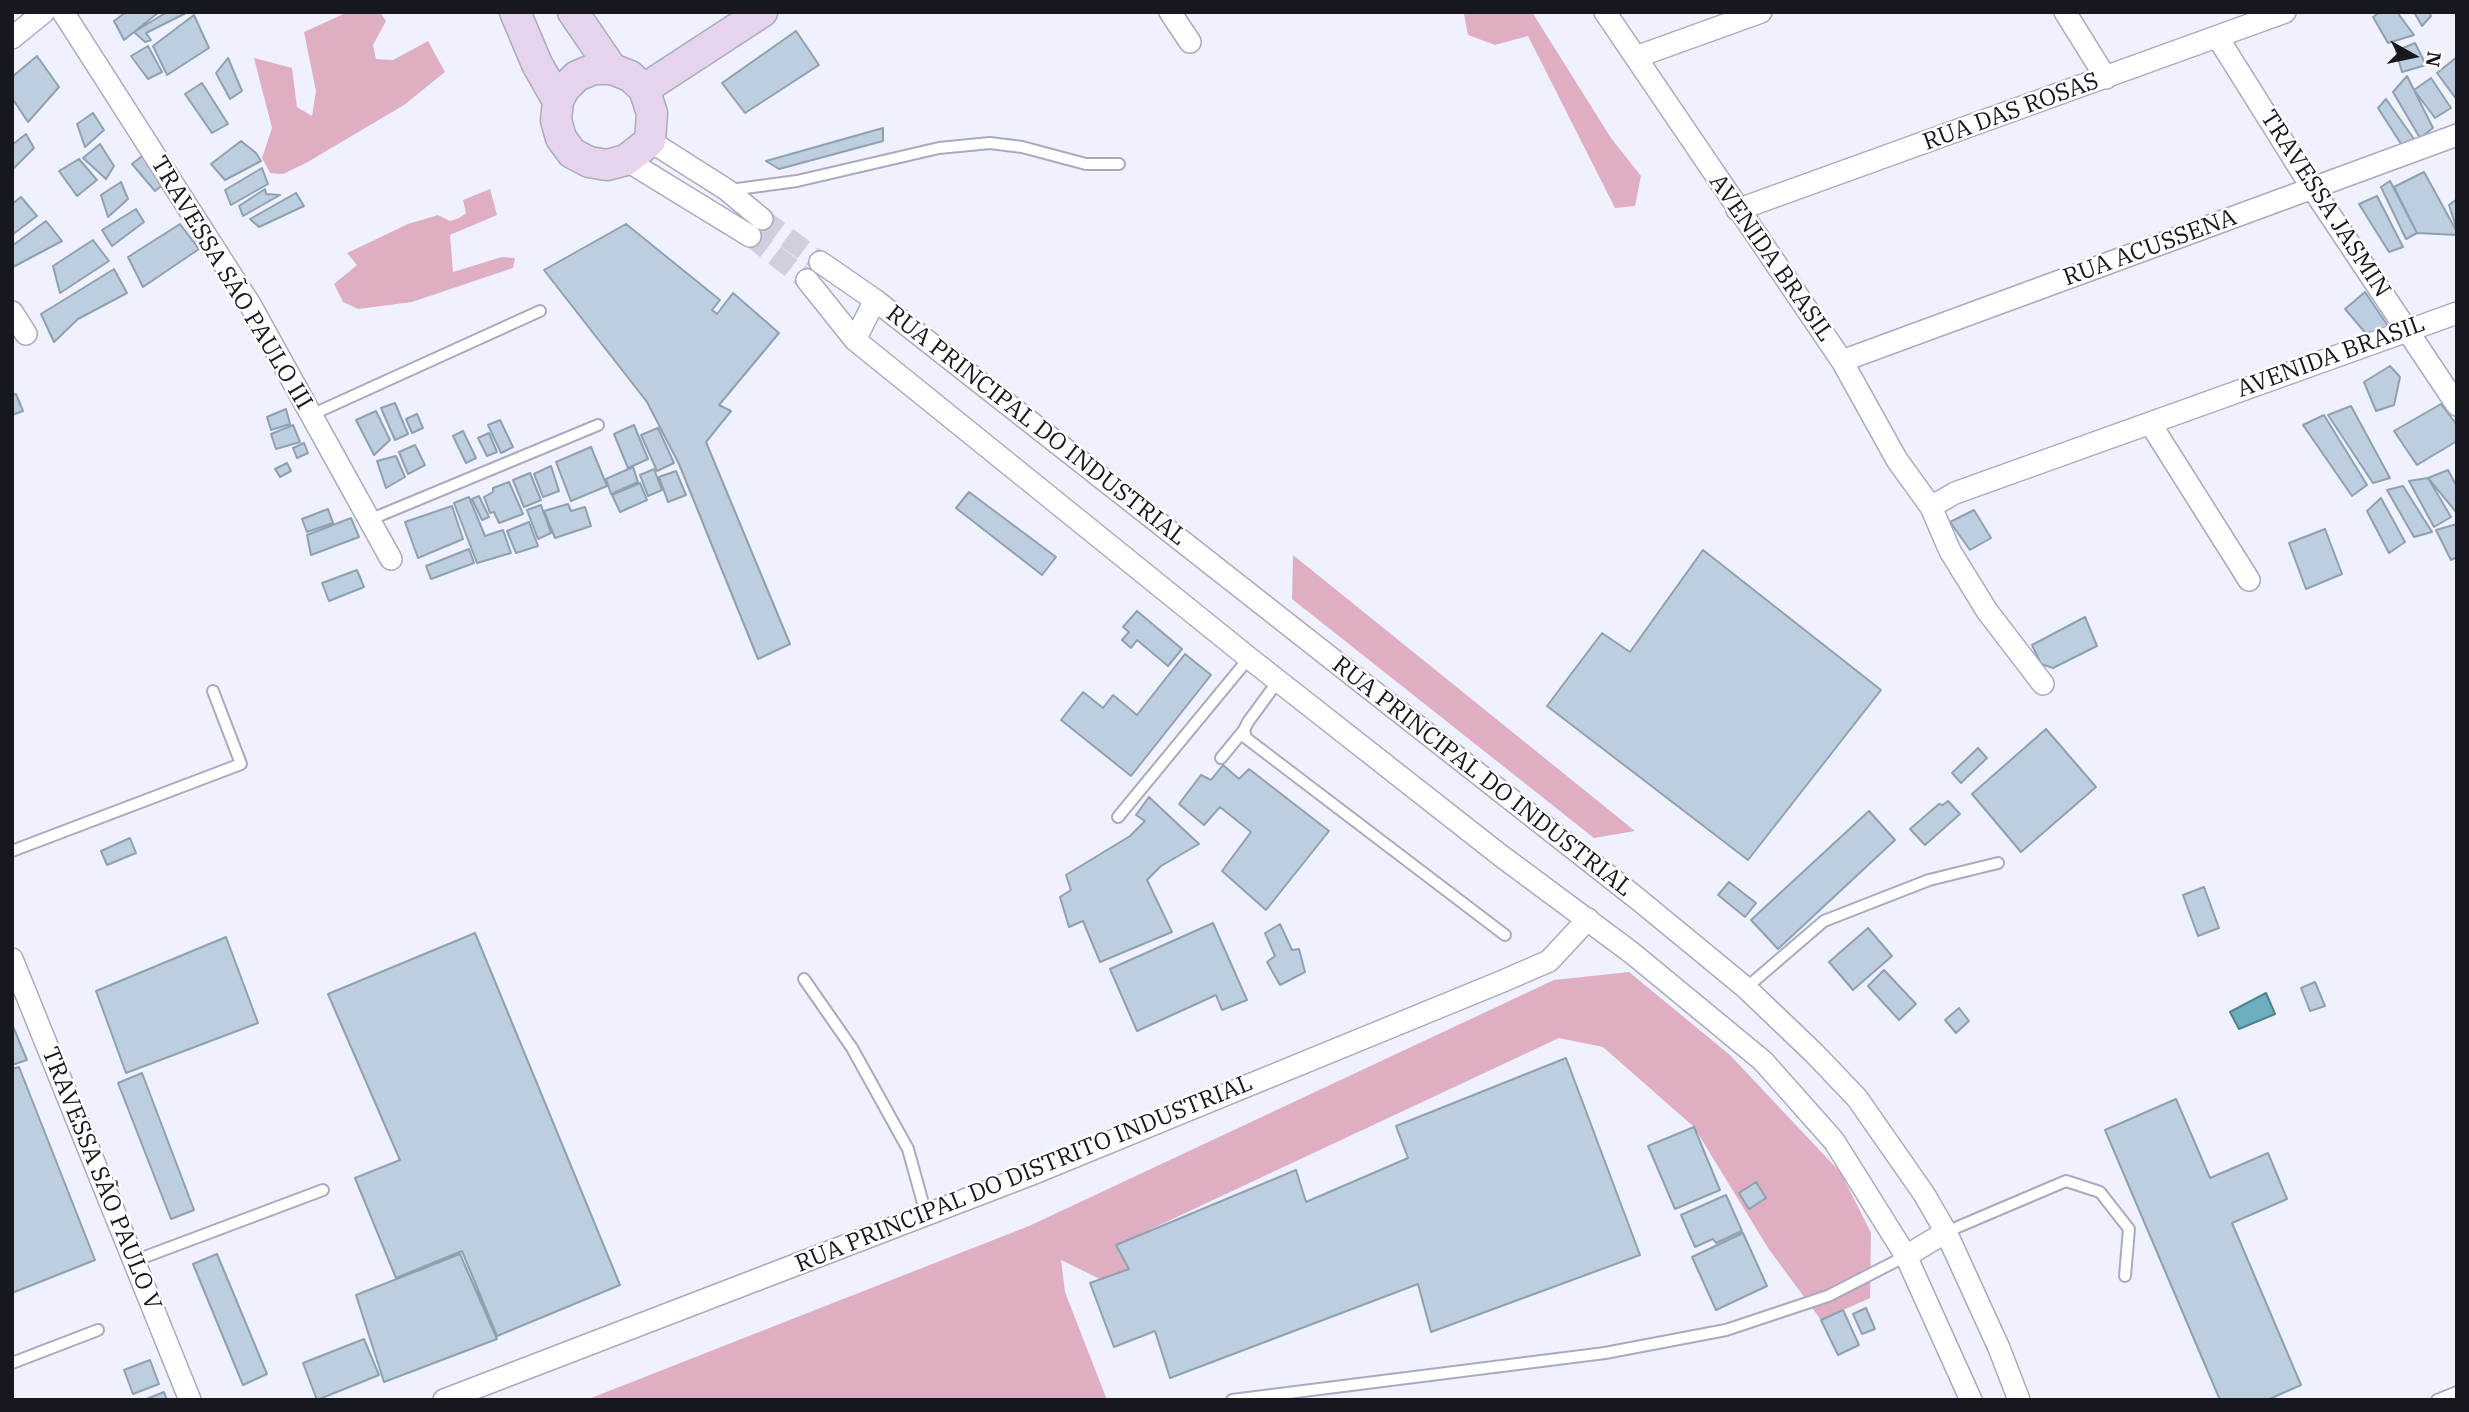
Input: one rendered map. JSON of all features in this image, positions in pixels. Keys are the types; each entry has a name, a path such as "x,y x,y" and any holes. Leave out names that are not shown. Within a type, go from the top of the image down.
{"main road":[{"path":"515,12 537,64 558,101"},
{"path":"573,12 612,69"},
{"path":"644,89 762,12"},
{"path":"594,69 612,69 630,76 644,89 652,113 650,141 625,160 607,165 589,162 572,153 558,129 556,120 558,101 577,76 594,69"}],"street":[{"path":"12,38 44,12"},
{"name":"TRAVESSA SÃO PAULO III","path":"62,12 251,306 391,559"},
{"path":"1170,12 1190,41"},
{"name":"AVENIDA BRASIL","path":"1605,12 1842,361 1897,460 1931,507 1950,551 1987,611 2043,684"},
{"path":"1636,57 1761,12"},
{"path":"2065,12 2106,79"},
{"name":"RUA DAS ROSAS","path":"1737,210 2106,79 2285,12"},
{"name":"TRAVESSA JASMIN","path":"2218,38 2312,188 2457,405"},
{"name":"RUA ACUSSENA","path":"1842,361 2457,135"},
{"path":"625,160 756,228 727,190 650,141"},
{"name":"RUA PRINCIPAL DO INDUSTRIAL","path":"820,262 876,300 1639,900 1746,988 1857,1097 1946,1232 1999,1348 2019,1400"},
{"name":"RUA PRINCIPAL DO INDUSTRIAL","path":"807,280 855,340 1249,658 1588,919 1763,1061 1834,1141 1906,1256 1971,1400"},
{"path":"855,340 876,300"},
{"path":"12,312 26,334"},
{"name":"AVENIDA BRASIL","path":"1931,507 1955,494 2457,313"},
{"path":"2150,423 2249,580"},
{"name":"RUA PRINCIPAL DO DISTRITO INDUSTRIAL","path":"444,1400 1032,1174 1549,961 1588,919"},
{"name":"TRAVESSA SÃO PAULO V","path":"12,959 190,1400"},
{"path":"1906,1256 1946,1232"}],"lane":[{"path":"727,190 797,181 939,148 990,144 1022,147 1086,164 1119,164"},
{"path":"311,415 540,311"},
{"path":"369,520 598,425"},
{"path":"1118,817 1249,658"},
{"path":"1221,758 1278,681"},
{"path":"12,851 241,764 214,691"},
{"path":"1244,730 1245,738 1505,935"},
{"path":"1746,988 1824,921 1929,880 1998,863"},
{"path":"804,979 852,1048 908,1149 926,1214"},
{"path":"1946,1232 2066,1181 2100,1192 2129,1229 2125,1276"},
{"path":"134,1261 323,1190"},
{"path":"1232,1400 1605,1353 1726,1330 1828,1296 1906,1256"},
{"path":"12,1363 98,1330"},
{"path":"2437,1400 2457,1392"}],"shaded area":[{"path":"348,12 380,12 386,21 373,45 376,59 393,60 428,41 445,72 404,105 306,163 283,174 270,173 262,158 272,128 254,58 292,68 297,107 312,116 316,91 304,32"},
{"path":"1532,12 1611,138 1641,176 1635,206 1615,208 1528,36 1495,45 1468,35 1464,14"},
{"path":"490,189 497,215 450,235 453,272 502,257 515,258 513,268 412,302 358,309 343,302 334,284 357,265 347,253 408,224 438,215 450,221 459,218 466,213 463,200"},
{"path":"1293,555 1635,831 1594,838 1292,599"},
{"path":"1629,972 1730,1055 1841,1173 1871,1233 1870,1298 1821,1320 1768,1248 1694,1127 1603,1047 1559,1038 1117,1245 1129,1269 1100,1279 1061,1260 1065,1292 1107,1400 586,1400 1029,1226 1554,980"}],"water":[{"path":"2266,993 2275,1014 2239,1029 2230,1012"}],"building":[{"path":"126,12 159,12 124,40 114,21"},
{"path":"167,12 188,12 146,33 151,40 145,42 134,32"},
{"path":"2380,12 2397,12 2414,35 2388,43 2373,17"},
{"path":"2414,12 2429,12 2431,16 2422,26"},
{"path":"194,15 209,48 167,75 153,46"},
{"path":"796,31 819,65 745,113 722,83"},
{"path":"2415,43 2426,65 2402,72 2396,51"},
{"path":"148,46 162,72 148,79 131,56"},
{"path":"37,56 59,87 28,122 12,98 12,77"},
{"path":"2457,57 2457,100 2437,73"},
{"path":"228,58 242,91 230,99 216,73"},
{"path":"2407,76 2433,128 2420,138 2393,92"},
{"path":"2431,78 2451,108 2435,118 2414,90"},
{"path":"202,83 228,124 212,133 185,94"},
{"path":"2386,99 2414,139 2403,147 2378,108"},
{"path":"93,113 104,130 85,147 77,124"},
{"path":"883,128 883,141 779,169 766,161"},
{"path":"26,134 34,148 13,169 12,145"},
{"path":"241,141 256,153 261,161 225,180 211,164"},
{"path":"100,144 114,166 106,179 83,158"},
{"path":"146,153 164,184 155,191 132,164"},
{"path":"79,159 97,180 77,196 59,171"},
{"path":"262,168 268,184 231,205 225,190"},
{"path":"2424,172 2457,235 2417,233 2394,187"},
{"path":"2390,181 2417,233 2406,239 2381,187"},
{"path":"121,182 128,199 108,217 101,195"},
{"path":"265,189 266,194 280,195 243,216 239,206"},
{"path":"296,193 304,206 259,227 250,219"},
{"path":"2377,196 2403,247 2389,252 2359,204"},
{"path":"21,197 37,216 12,235 12,204"},
{"path":"2457,199 2457,230 2449,205"},
{"path":"136,209 144,222 112,246 102,230"},
{"path":"46,221 62,241 13,267 12,246"},
{"path":"180,224 199,249 143,287 128,257"},
{"path":"626,224 720,300 712,310 717,314 733,293 779,333 719,405 731,411 706,442 790,644 758,659 679,464 647,402 544,270"},
{"path":"93,240 109,261 60,293 53,266"},
{"path":"114,269 127,293 78,319 54,342 41,314"},
{"path":"2365,292 2390,329 2369,337 2345,309"},
{"path":"2390,366 2400,377 2394,405 2376,411 2364,382"},
{"path":"16,394 23,411 12,415 12,395"},
{"path":"395,403 408,434 395,440 381,408"},
{"path":"2441,404 2457,425 2457,441 2417,465 2394,431"},
{"path":"2351,406 2390,478 2373,483 2328,415"},
{"path":"286,409 290,424 271,430 267,417"},
{"path":"376,411 390,440 374,455 356,420"},
{"path":"417,414 423,428 412,433 406,419"},
{"path":"2324,415 2367,485 2352,496 2303,425"},
{"path":"500,420 513,447 501,453 488,425"},
{"path":"293,425 300,442 276,449 271,434"},
{"path":"634,425 648,459 628,468 614,434"},
{"path":"658,428 674,463 657,471 641,435"},
{"path":"463,431 476,458 466,463 453,436"},
{"path":"489,433 497,452 487,456 478,438"},
{"path":"304,443 308,453 297,458 293,448"},
{"path":"415,445 425,465 408,474 399,452"},
{"path":"591,447 607,486 571,501 556,462"},
{"path":"396,456 405,477 386,488 377,461"},
{"path":"287,463 291,471 280,477 275,469"},
{"path":"551,466 559,491 543,497 534,474"},
{"path":"633,467 638,482 611,494 606,479"},
{"path":"654,469 662,490 648,496 640,475"},
{"path":"2448,470 2457,487 2457,513 2428,478"},
{"path":"676,471 686,495 668,502 659,477"},
{"path":"530,473 541,500 524,507 513,480"},
{"path":"2428,478 2451,517 2434,527 2409,481"},
{"path":"509,482 523,514 499,523 494,512 490,513 484,497 493,492 493,488"},
{"path":"640,483 647,500 620,512 612,495"},
{"path":"2403,486 2432,532 2414,537 2387,490"},
{"path":"969,492 1056,557 1042,575 956,508"},
{"path":"479,496 489,517 482,520 472,499"},
{"path":"469,497 485,536 503,530 511,553 477,563 454,503"},
{"path":"2381,498 2405,542 2389,553 2367,511"},
{"path":"568,504 571,511 585,507 591,526 555,538 544,511"},
{"path":"541,505 551,533 538,539 527,510"},
{"path":"452,506 463,539 418,558 405,522"},
{"path":"328,509 333,523 307,532 302,519"},
{"path":"1974,510 1991,538 1970,550 1950,522"},
{"path":"351,518 359,537 311,555 307,535"},
{"path":"529,522 538,546 516,553 507,531"},
{"path":"2457,524 2457,557 2451,560 2436,530"},
{"path":"2325,529 2342,574 2306,589 2289,543"},
{"path":"469,549 474,563 431,579 426,566"},
{"path":"1703,550 1881,690 1748,860 1547,706 1602,633 1630,652"},
{"path":"357,570 364,587 329,601 322,583"},
{"path":"1137,611 1182,649 1168,666 1137,640 1131,648 1122,640 1129,632 1123,627"},
{"path":"2085,617 2097,646 2053,668 2041,664 2032,645"},
{"path":"1185,654 1211,675 1131,776 1061,720 1083,692 1103,708 1113,695 1137,715"},
{"path":"2046,729 2096,787 2021,852 1972,794"},
{"path":"1978,748 1987,758 1961,783 1952,773"},
{"path":"1223,765 1239,779 1249,769 1329,831 1266,910 1222,871 1251,832 1220,807 1204,825 1179,804 1201,775 1211,780"},
{"path":"1149,797 1199,844 1161,866 1147,880 1172,932 1100,962 1083,921 1069,927 1060,897 1071,890 1066,875 1130,836 1145,821 1136,815"},
{"path":"1948,801 1960,814 1925,845 1910,829 1939,804 1943,805"},
{"path":"1869,811 1895,840 1778,949 1751,920"},
{"path":"130,838 136,853 107,865 101,851"},
{"path":"1729,882 1756,903 1745,917 1718,895"},
{"path":"2204,887 2219,928 2198,936 2183,895"},
{"path":"1213,923 1247,1000 1222,1010 1216,995 1137,1031 1110,969"},
{"path":"1280,924 1292,950 1299,949 1305,972 1280,985 1267,962 1275,956 1265,933"},
{"path":"1868,928 1892,956 1853,990 1829,962"},
{"path":"475,933 620,1285 497,1336 462,1251 396,1278 355,1178 400,1160 328,994"},
{"path":"226,937 258,1023 126,1073 96,991"},
{"path":"1884,970 1916,1004 1899,1020 1868,986"},
{"path":"2315,982 2325,1006 2310,1011 2301,988"},
{"path":"1959,1008 1969,1021 1956,1033 1945,1020"},
{"path":"12,1024 27,1060 12,1065"},
{"path":"1566,1058 1640,1255 1431,1332 1418,1284 1170,1378 1155,1331 1114,1347 1090,1283 1129,1269 1116,1245 1296,1170 1306,1202 1408,1158 1396,1126"},
{"path":"19,1067 95,1260 12,1293 12,1069"},
{"path":"142,1073 194,1210 171,1219 118,1083"},
{"path":"2176,1099 2210,1178 2268,1153 2287,1199 2232,1223 2301,1385 2267,1400 2220,1400 2105,1130"},
{"path":"1694,1127 1720,1190 1675,1209 1648,1146"},
{"path":"1756,1182 1766,1198 1749,1209 1739,1193"},
{"path":"1726,1195 1742,1231 1716,1243 1713,1239 1695,1247 1681,1215"},
{"path":"1743,1233 1767,1286 1716,1310 1692,1257"},
{"path":"217,1254 267,1374 243,1385 193,1264"},
{"path":"460,1254 497,1339 384,1382 356,1295"},
{"path":"1866,1308 1875,1329 1862,1334 1853,1314"},
{"path":"1843,1310 1859,1345 1838,1355 1821,1320"},
{"path":"364,1339 379,1375 317,1400 303,1363"},
{"path":"150,1360 159,1384 133,1394 124,1370"},
{"path":"164,1392 167,1400 144,1400"}],"tunnel":[{"path":"762,219 820,262"},
{"path":"750,236 807,280"}]}
